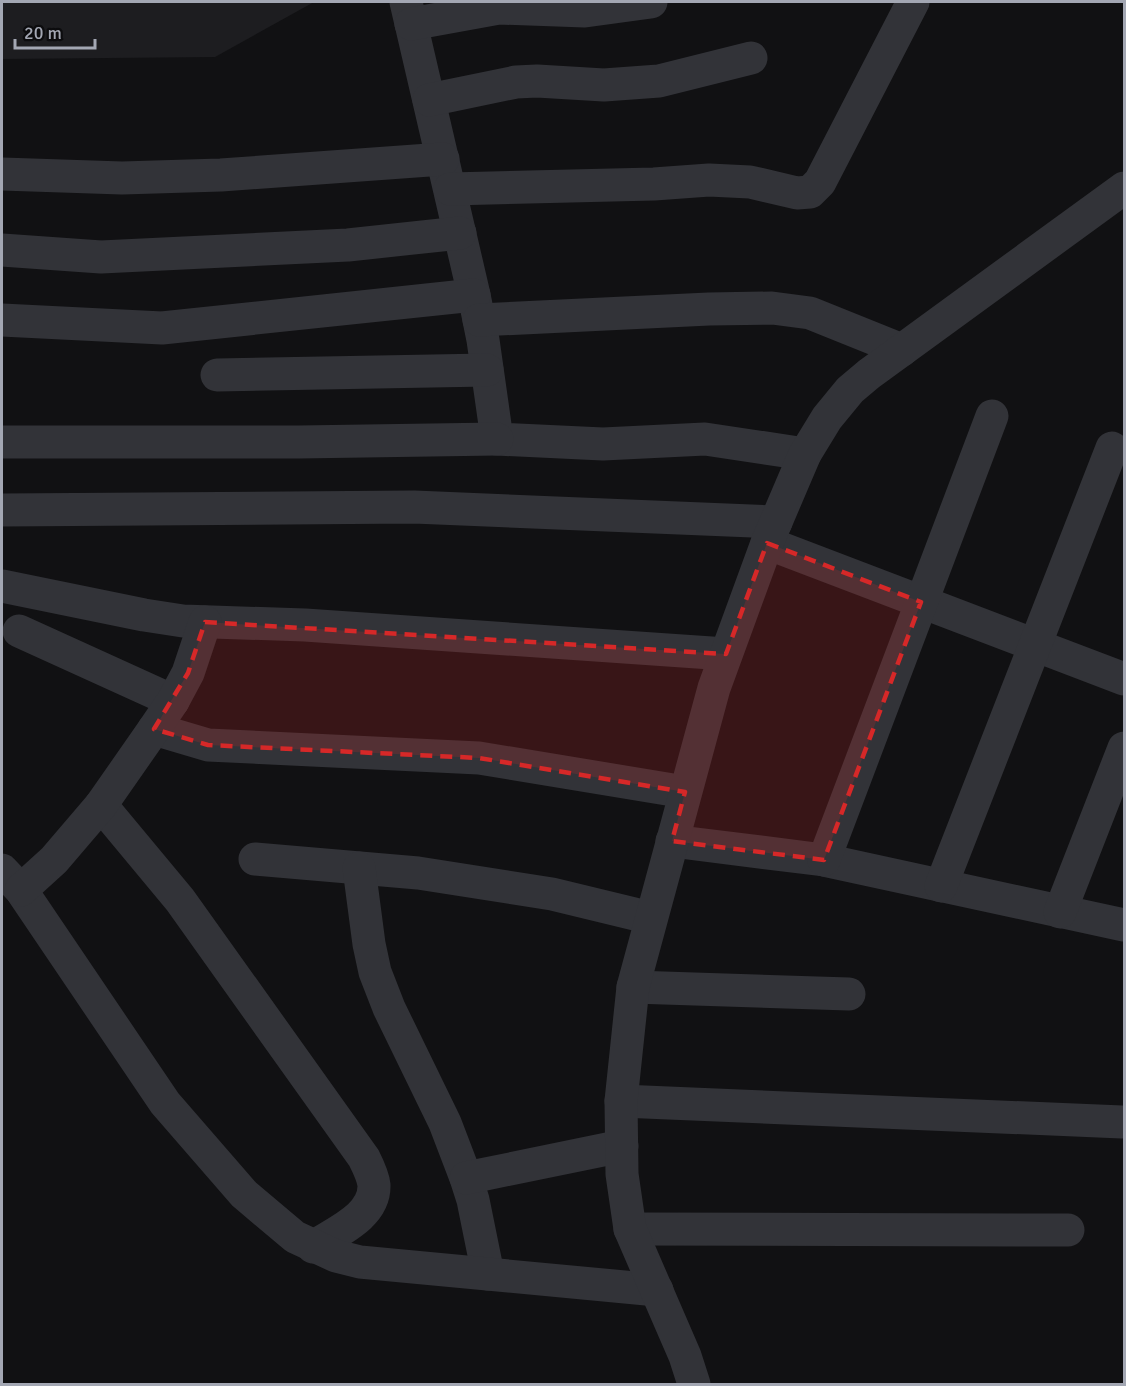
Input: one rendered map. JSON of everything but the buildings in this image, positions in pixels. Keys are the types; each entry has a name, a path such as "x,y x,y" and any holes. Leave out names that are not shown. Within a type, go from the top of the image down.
{"street":[{"path":"497,439 476,308 408,13 499,8 585,10 651,2"},
{"path":"2,174 133,178 221,175 446,174 654,184 709,180 750,182 797,194 810,192 820,182 913,2"},
{"path":"429,100 516,82 604,85 658,81 751,58"},
{"path":"694,1384 685,1356 630,1229 622,1174 621,1101 650,988 651,918 714,688 726,654 772,533 806,454 827,418 850,390 1125,188"},
{"path":"2,250 101,256 348,245 460,233"},
{"path":"2,320 162,328 476,308 772,308 810,313 902,350"},
{"path":"217,375 487,370"},
{"path":"824,860 992,416"},
{"path":"2,442 497,439 603,444 705,439 806,454"},
{"path":"941,886 1112,448"},
{"path":"2,510 414,507 772,533 921,602 1125,679"},
{"path":"2,586 183,621 305,625 726,654"},
{"path":"205,622 188,673 173,701 101,806 27,875 165,1102 244,1194 279,1226 313,1247 336,1256 360,1262 657,1290"},
{"path":"19,631 173,701"},
{"path":"154,729 208,745 479,758 685,792"},
{"path":"1060,912 1125,748"},
{"path":"101,806 180,900 364,1158 374,1185 372,1199 363,1214 313,1247"},
{"path":"672,841 824,860 1125,925"},
{"path":"255,859 418,873 552,894 651,918"},
{"path":"359,868 375,972 389,1008 445,1123 466,1178 473,1200 488,1274"},
{"path":"650,988 849,994"},
{"path":"621,1101 1122,1122"},
{"path":"466,1178 622,1146"},
{"path":"630,1229 1068,1230"}],"highlighted area":[{"path":"767,543 921,602 824,860 672,841 685,792 479,758 208,745 154,729 188,673 205,622 726,654"}],"shaded area":[{"path":"2,2 314,2 215,57 2,59"}]}
